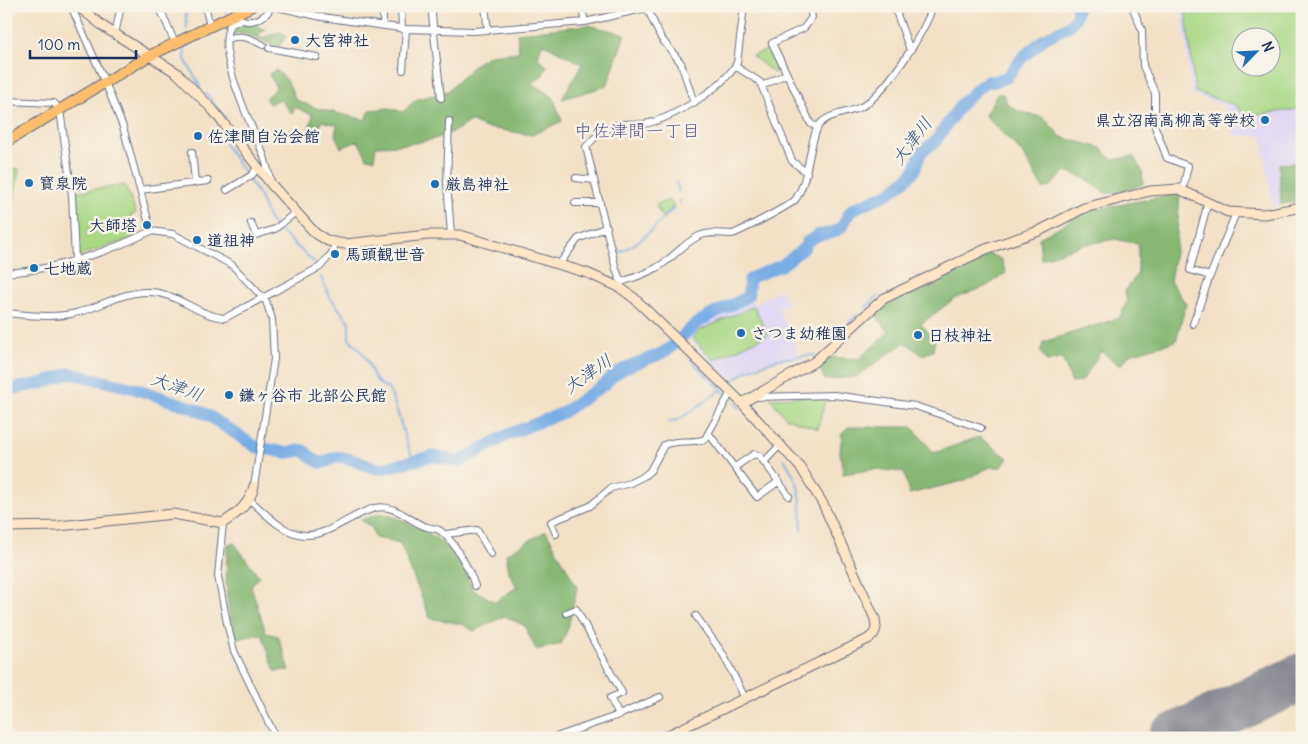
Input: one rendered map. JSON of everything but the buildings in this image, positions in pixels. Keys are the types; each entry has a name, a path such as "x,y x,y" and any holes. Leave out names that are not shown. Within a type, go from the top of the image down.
{"main road":[{"path":"6,142 149,56 251,6"}],"street":[{"path":"71,6 106,82 131,152 151,231"},
{"path":"78,6 115,34 177,73 196,92 315,233 335,244 451,234 490,242 560,263 620,285 688,349 782,444 801,468 822,504 876,628 874,634 868,639 662,738"},
{"path":"115,34 121,6"},
{"path":"159,6 175,44"},
{"path":"205,6 210,26"},
{"path":"272,184 261,148 242,106 227,53 227,39 230,26 239,20 248,21 262,17 270,11 272,6 404,29 488,31 586,22 617,17 655,6"},
{"path":"383,6 383,26"},
{"path":"401,6 404,29 403,70"},
{"path":"431,6 432,30 441,98"},
{"path":"485,6 488,31"},
{"path":"581,6 586,22"},
{"path":"620,285 594,180 582,146 597,134 611,127 622,124 644,124 694,103 735,66 744,6"},
{"path":"809,6 812,17 804,28 772,43 811,124 818,127"},
{"path":"894,6 910,50"},
{"path":"620,285 658,268 690,240 713,232 734,234 747,229 765,216 791,204 795,200 807,173 818,127 828,118 849,112 874,99 926,26 933,6"},
{"path":"1132,6 1142,30 1143,66 1155,93 1158,137 1167,158 1188,166 1183,189"},
{"path":"647,7 661,38 681,63 694,103"},
{"path":"227,39 240,36 250,37 266,46 317,57"},
{"path":"735,66 760,82 792,161 807,173"},
{"path":"762,86 786,74"},
{"path":"6,101 54,103 60,110 72,196 74,259"},
{"path":"449,121 447,183 451,234"},
{"path":"192,152 195,182"},
{"path":"227,190 248,178 258,166"},
{"path":"576,178 594,180"},
{"path":"140,190 208,180"},
{"path":"742,403 814,362 878,303 906,287 986,249 1039,231 1084,208 1150,191 1183,189 1228,212 1265,214 1302,207"},
{"path":"1208,202 1190,270 1210,276"},
{"path":"576,203 600,203"},
{"path":"251,223 256,235 277,228 296,212"},
{"path":"1193,324 1236,213"},
{"path":"560,263 578,239 606,227"},
{"path":"6,274 32,271 74,259 133,240 151,231 173,234 232,265 266,301 272,319 275,341 254,486 250,500 223,523 218,576 234,651 276,738"},
{"path":"6,313 73,314 128,294 147,291 170,296 210,315 225,318 317,269 332,253 335,244"},
{"path":"556,534 551,522 590,506 611,488 630,483 644,476 650,471 664,445 674,440 697,442 709,434 730,392"},
{"path":"752,397 834,395 915,406 981,428"},
{"path":"709,434 757,497 778,482"},
{"path":"764,462 782,444"},
{"path":"734,467 754,454 760,456 789,496"},
{"path":"250,500 287,530 302,535 314,535 373,509 384,507 411,518 426,527 437,528 446,534 469,570 475,586"},
{"path":"6,527 59,526 173,514 223,523"},
{"path":"446,534 477,530 490,554"},
{"path":"566,614 576,609 622,693 610,698 619,715"},
{"path":"696,616 723,654 745,698"},
{"path":"553,738 619,715 660,696"}],"shaded area":[{"name":"県立沼南高柳高等学校","path":"1181,6 1302,6 1302,161 1278,163 1280,205 1273,207 1262,136 1234,135 1223,105 1192,94"},
{"name":"さつま幼稚園","path":"780,289 787,304 778,309 796,345 798,356 761,362 730,379 689,338 696,329 748,301 757,304"}],"green space":[{"name":"県立沼南高柳高等学校","path":"1185,6 1302,6 1300,39 1302,104 1294,110 1245,116 1235,105 1195,92"},
{"path":"241,21 254,21 261,29 266,29 258,35 261,38 281,32 286,36 279,47 245,34 232,34 233,26"},
{"path":"588,25 625,34 607,86 562,99 582,64 542,43 538,58 547,66 542,76 531,83 553,97 562,121 532,135 483,127 470,121 449,134 437,138 401,145 376,146 374,159 367,158 358,141 341,148 335,135 337,125 321,121 319,131 309,129 313,115 295,107 292,114 280,99 269,104 265,98 276,88 269,74 276,70 287,80 296,100 316,108 365,120 370,110 389,108 403,112 415,100 448,91 475,64 490,55 519,52 517,33"},
{"path":"769,49 779,71 774,73 752,56"},
{"path":"997,94 1003,94 1007,104 1018,111 1044,118 1061,137 1101,148 1113,160 1133,156 1142,171 1143,184 1120,193 1106,193 1084,178 1066,171 1051,186 1043,189 1023,154 985,115"},
{"path":"1302,162 1302,201 1281,204 1279,164"},
{"path":"6,168 19,169 12,210 6,210"},
{"path":"125,185 136,213 131,216 135,237 79,256 77,255 74,192"},
{"path":"1180,193 1176,246 1170,281 1186,304 1176,341 1130,354 1120,366 1101,351 1082,381 1072,383 1062,358 1047,362 1040,351 1044,342 1119,318 1127,302 1125,291 1138,273 1138,244 1115,239 1082,245 1041,259 1039,238 1088,211"},
{"path":"669,200 674,206 662,218 656,205"},
{"path":"987,253 1001,259 1006,273 987,286 954,299 921,324 935,340 933,351 922,355 905,342 856,377 825,380 820,369 829,357 859,359 889,332 874,313 895,296 911,290 920,291 937,284 946,274"},
{"path":"754,306 767,333 766,336 714,360 692,338 698,331"},
{"path":"826,396 818,429 786,418 770,398"},
{"path":"848,427 912,427 934,453 979,437 1008,458 1002,467 990,467 963,481 909,494 904,472 875,469 843,474 840,452 842,433"},
{"path":"382,513 426,531 438,539 457,559 472,589 495,602 517,587 509,572 506,554 546,531 577,587 568,628 561,644 536,650 525,626 505,616 474,631 462,624 430,618 400,543 375,538 372,528 361,520"},
{"path":"234,543 259,576 251,586 266,633 278,636 290,670 275,671 262,634 236,639 232,628 226,580 228,544"}],"waterway":[{"path":"185,6 187,29"},
{"path":"224,6 226,12"},
{"name":"大津川","path":"6,390 43,383 70,373 136,389 190,407 206,414 256,447 287,453 303,450 322,463 335,457 344,457 381,469 433,456 459,462 507,435 562,413 605,384 617,373 667,350 697,323 748,296 749,280 753,277 782,265 804,248 807,242 818,235 832,233 842,227 851,210 889,193 914,172 921,152 935,142 961,104 988,81 993,82 1007,77 1023,57 1044,39 1069,26 1075,19 1078,6"},
{"path":"189,45 184,47 185,59 200,86"},
{"path":"206,93 226,119"},
{"path":"223,132 226,146 246,175"},
{"path":"249,180 260,197 269,220 275,226"},
{"path":"676,182 679,192"},
{"path":"618,253 641,239 674,208"},
{"path":"279,230 315,263"},
{"path":"321,277 330,297 349,322 349,338 363,354 379,383 388,388 414,461"},
{"path":"865,308 878,296"},
{"path":"834,338 859,313"},
{"path":"731,382 748,370 777,359 815,355"},
{"path":"690,359 725,393"},
{"path":"669,422 680,419 721,390"},
{"path":"733,401 740,408"},
{"path":"784,459 798,486 801,501 802,531"}],"runway":[{"path":"1172,738 1302,677"}],"place":[{"name":"大宮神社","path":"295,40"},
{"name":"県立沼南高柳高等学校","path":"1265,120"},
{"name":"佐津間自治会館","path":"198,136"},
{"name":"寳泉院","path":"29,183"},
{"name":"厳島神社","path":"435,184"},
{"name":"大師塔","path":"147,225"},
{"name":"道祖神","path":"197,240"},
{"name":"馬頭観世音","path":"335,254"},
{"name":"七地蔵","path":"34,268"},
{"name":"さつま幼稚園","path":"741,333"},
{"name":"日枝神社","path":"918,335"},
{"name":"鎌ヶ谷市 北部公民館","path":"229,395"}],"district":[{"name":"中佐津間一丁目","path":"637,131"}]}
